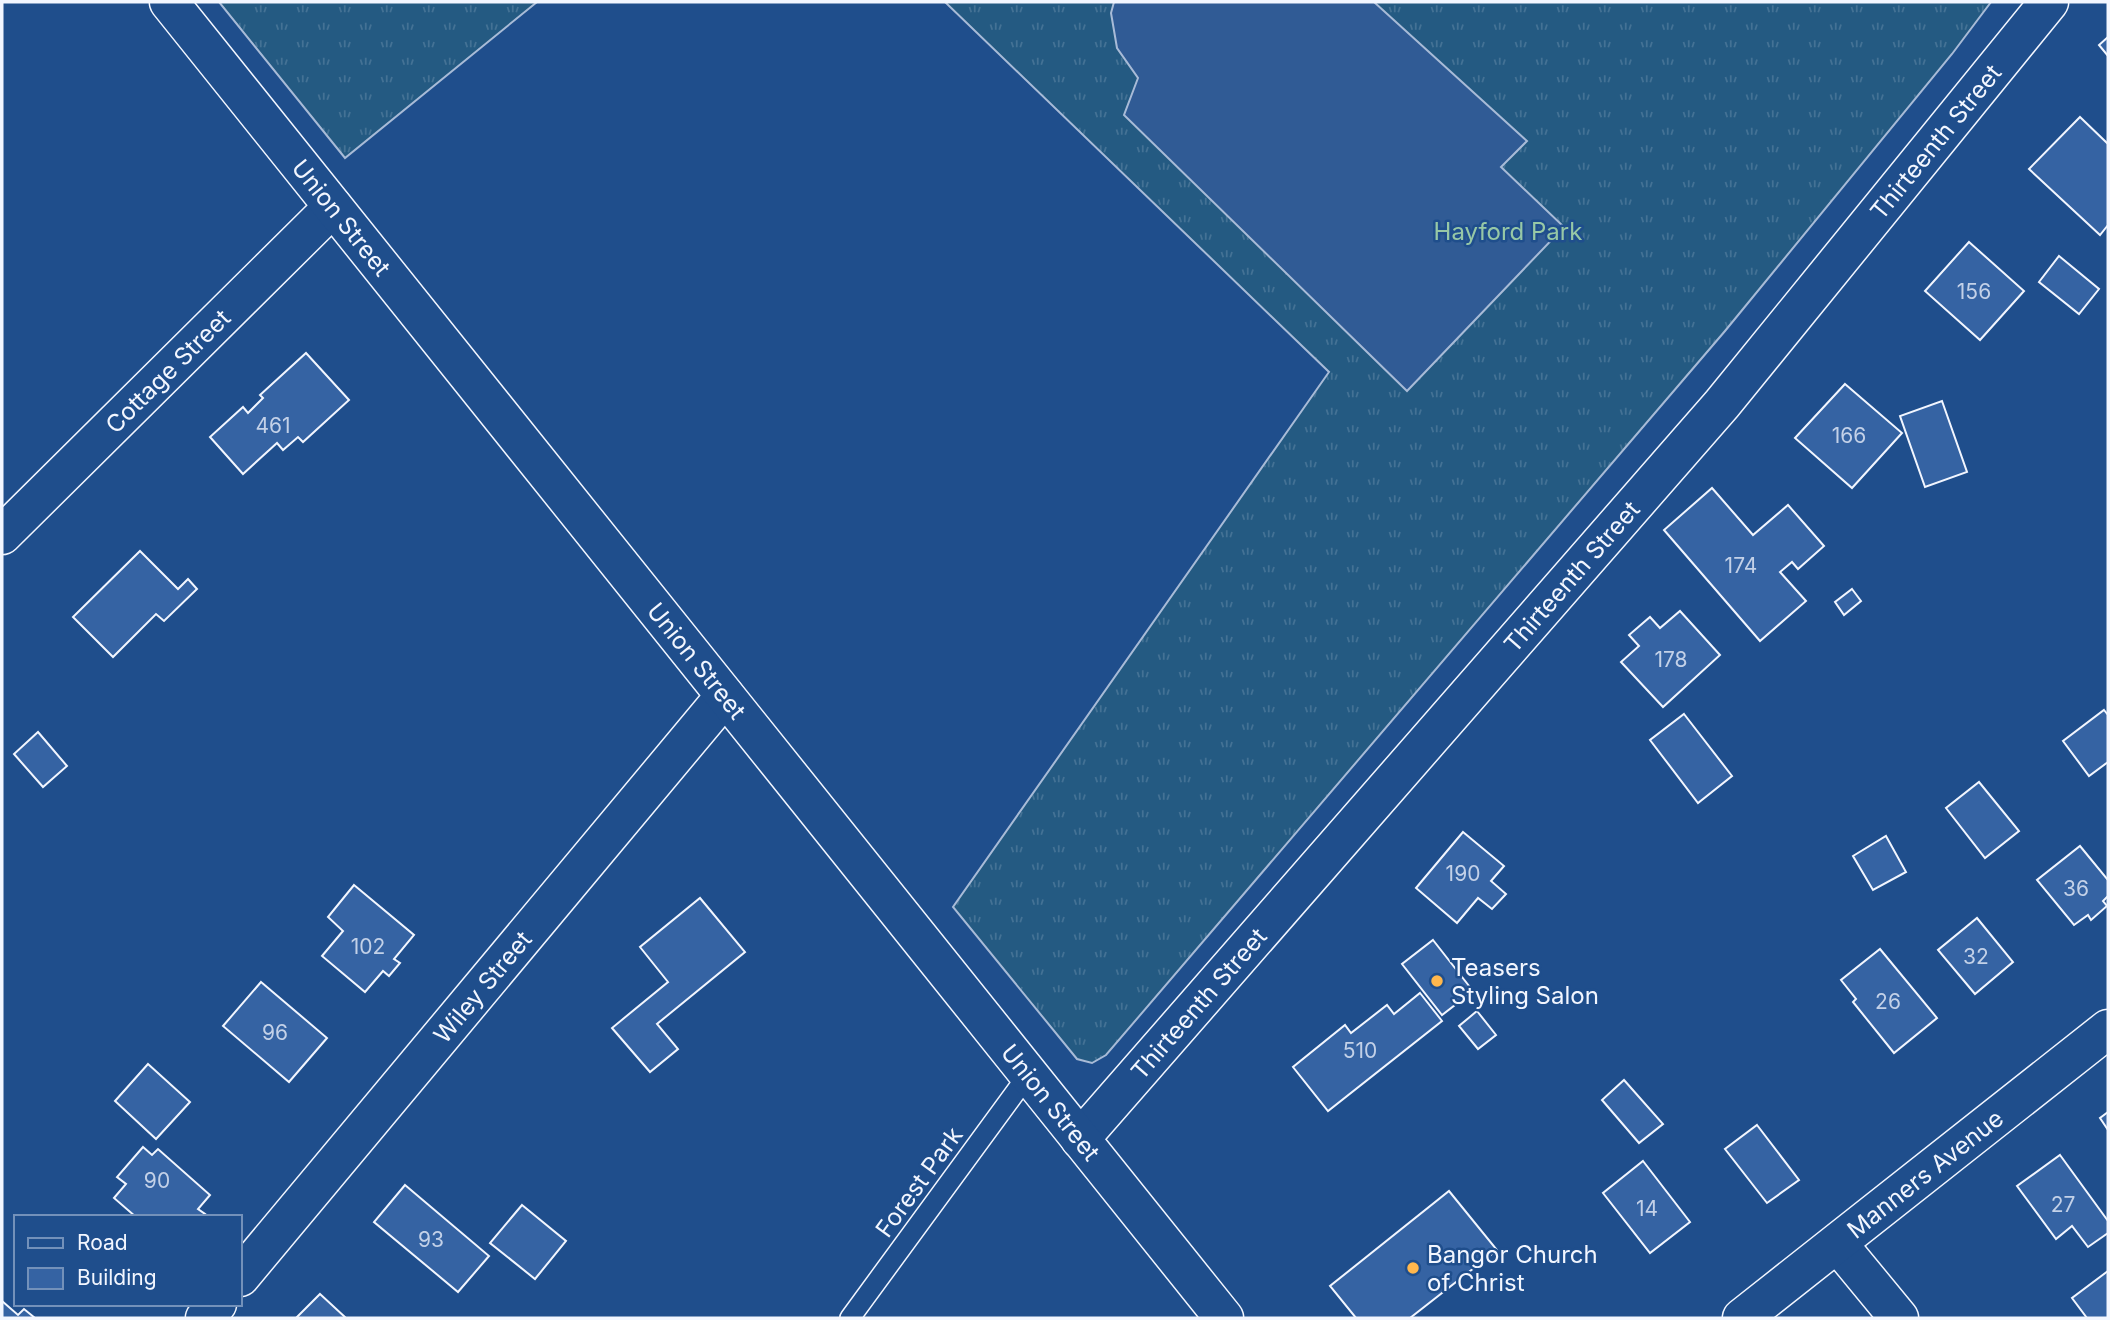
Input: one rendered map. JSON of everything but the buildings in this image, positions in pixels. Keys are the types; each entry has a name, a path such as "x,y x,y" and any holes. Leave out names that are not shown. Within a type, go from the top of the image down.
{"street":[{"name":"Union Street","path":"169,2 1224,1318"},
{"name":"Thirteenth Street","path":"1080,1139 1722,404 2049,2"},
{"name":"Cottage Street","path":"2,535 333,208"},
{"name":"Wiley Street","path":"242,1275 725,696"},
{"name":"Manners Avenue","path":"1742,1318 2108,1029"},
{"path":"1838,1244 1899,1318"}],"lane":[{"name":"Forest Park","path":"850,1318 1028,1074"}],"green space":[{"path":"219,2 537,2 345,158"},
{"name":"Hayford Park","path":"945,2 1991,2 1952,54 1725,331 1106,1055 1092,1063 1077,1059 953,907 1329,372"}],"shaded area":[{"path":"1114,2 1374,2 1527,141 1501,167 1564,227 1407,391 1124,115 1138,78 1117,48 1111,13"}],"place":[{"name":"Teasers Styling Salon","path":"1437,981"},
{"name":"Bangor Church of Christ","path":"1413,1268"}]}
